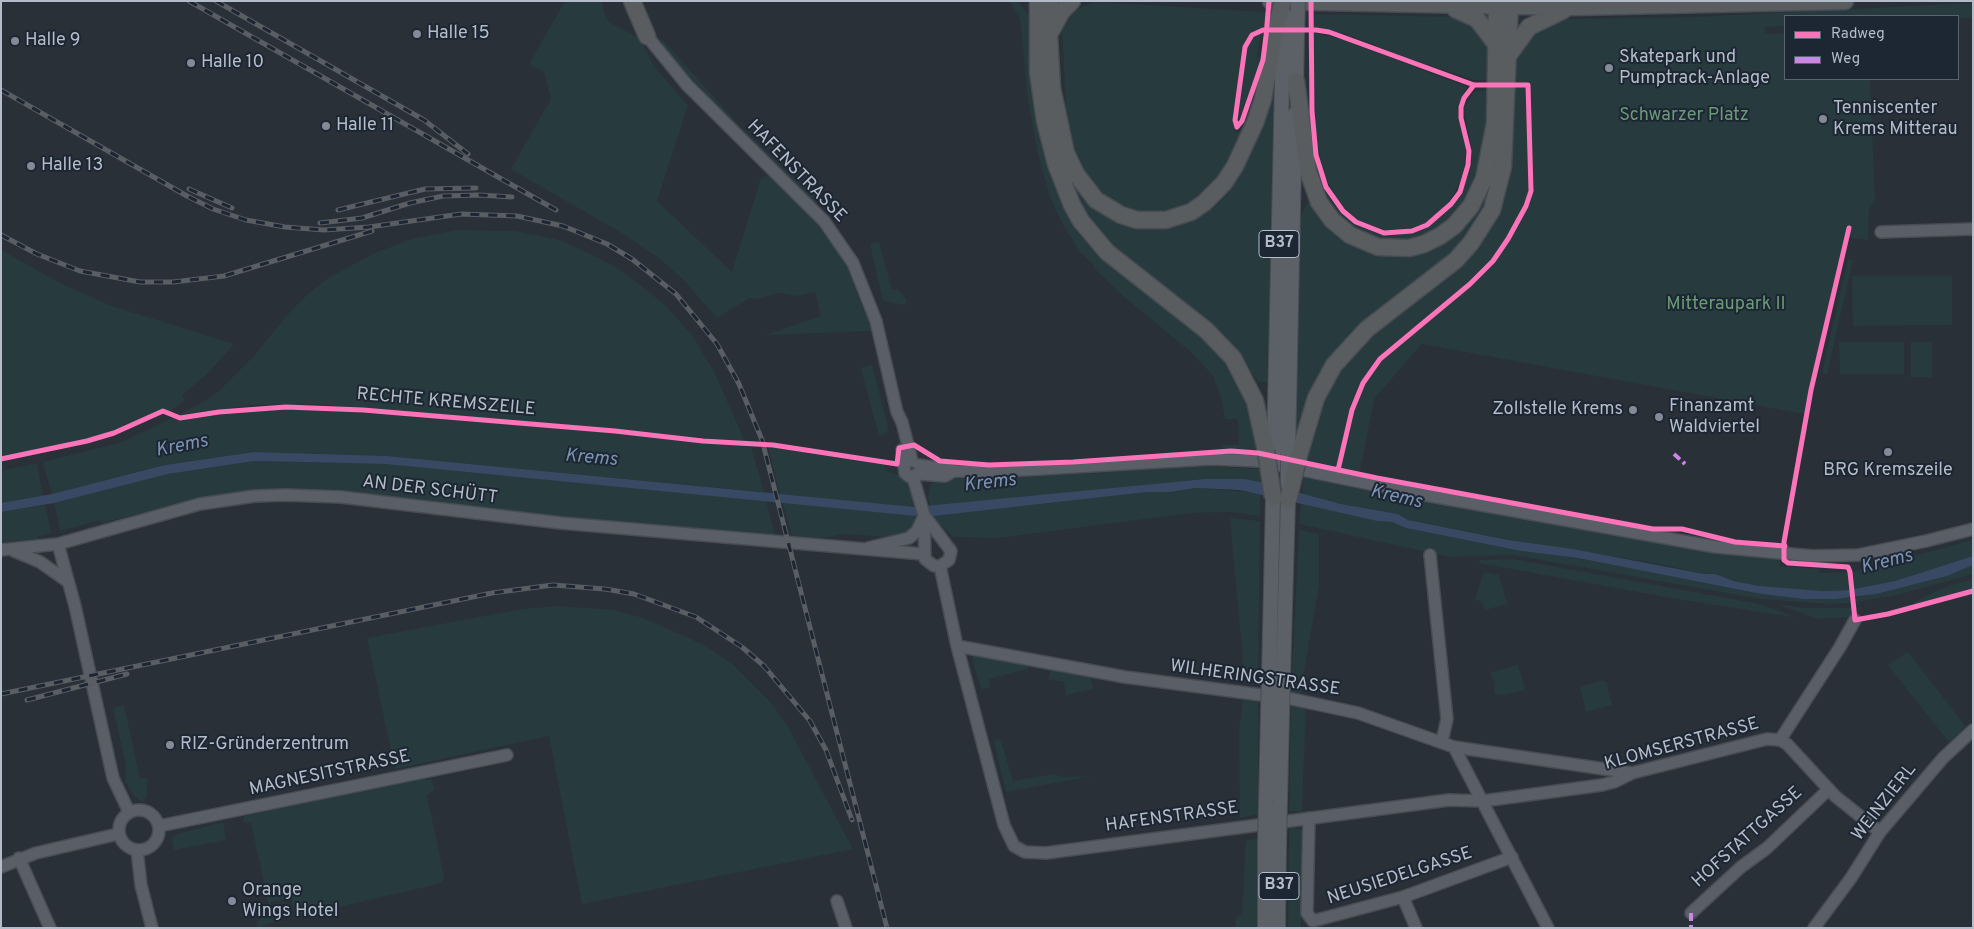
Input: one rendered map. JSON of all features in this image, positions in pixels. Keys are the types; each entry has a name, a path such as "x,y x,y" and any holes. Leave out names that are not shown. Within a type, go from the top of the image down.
{"highway":[{"path":"632,1 647,36"},
{"path":"1024,1 1037,22"},
{"path":"1038,1 1038,72 1045,121 1056,164 1072,205 1081,221 1107,252 1206,330 1233,358 1282,453 1281,498"},
{"path":"1050,1 1049,35 1056,111 1066,153 1076,174 1089,193 1107,208 1137,220 1153,221 1176,218 1204,203 1224,183 1235,166 1247,144 1285,37 1283,1"},
{"path":"1049,35 1062,11 1072,1"},
{"path":"1271,1 1446,6 1503,4 1573,7 1844,1"},
{"path":"1296,81 1308,171 1324,210 1340,228 1362,242 1378,247 1409,248 1440,236 1454,226 1478,193 1493,142 1496,44 1503,4"},
{"path":"1281,498 1282,453 1334,365 1367,329 1456,260 1483,226 1499,187 1503,167 1508,56 1503,4"},
{"path":"1446,6 1477,19 1496,44"},
{"path":"1508,56 1529,27 1545,18 1573,7"}],"main road":[{"name":"B37","path":"1282,453 1285,37 1298,1"},
{"name":"B37","path":"1282,453 1296,81 1285,37"},
{"name":"B37","path":"1276,677 1272,536 1281,498"},
{"name":"B37","path":"1265,928 1272,845 1276,677 1286,539 1281,498"},
{"name":"B37","path":"1272,845 1278,928"}],"street":[{"name":"HAFENSTRASSE","path":"647,36 687,85 824,221 853,263 871,305 897,412 902,422 924,515 925,544"},
{"path":"1881,232 1973,229"},
{"path":"914,470 945,476 956,471 1074,468 1211,459 1258,462 1414,493 1707,545 1814,556 1858,555 1973,529"},
{"name":"AN DER SCHÜTT","path":"6,550 58,544 200,504 255,496 294,495 341,497 552,522 860,550 925,544"},
{"name":"HAFENSTRASSE","path":"924,515 942,539"},
{"name":"AN DER SCHÜTT","path":"860,550 905,540 913,536 924,515"},
{"path":"942,539 950,546 951,555 945,564 940,566 929,564 925,544 932,540 942,539"},
{"path":"58,544 113,778 129,812"},
{"path":"6,550 40,562 67,580"},
{"path":"1430,555 1447,719 1442,741"},
{"name":"HAFENSTRASSE","path":"940,566 957,646 1004,826 1014,846 1025,852 1046,853 1454,799 1483,801"},
{"name":"KLOMSERSTRASSE","path":"1483,801 1602,785 1622,779 1632,773 1754,741 1780,740 1840,647 1855,620"},
{"name":"WILHERINGSTRASSE","path":"957,646 1125,677 1331,706 1442,741 1454,747 1632,773"},
{"name":"WEINZIERL","path":"1814,928 1851,878 1880,832 1942,758 1973,730"},
{"path":"1780,740 1787,744 1829,789 1880,832"},
{"path":"1454,747 1548,928"},
{"name":"MAGNESITSTRASSE","path":"159,826 507,755"},
{"name":"HOFSTATTGASSE","path":"1690,913 1741,867 1767,848 1829,789"},
{"path":"138,809 147,811 155,817 159,826 159,835 147,849 137,850 129,848 122,842 118,834 119,824 129,812 138,809"},
{"name":"NEUSIEDELGASSE","path":"1309,818 1308,913 1313,922 1403,897 1512,857"},
{"path":"1,867 19,858 118,834"},
{"path":"137,850 141,885 152,928"},
{"path":"19,858 50,928"},
{"path":"1403,897 1416,928"},
{"path":"837,900 846,928"}],"green space":[{"path":"565,1 602,1 604,13 609,22 640,39 655,68 688,105 657,201 732,272 761,178 768,175 820,225 833,243 847,267 864,312 868,315 872,331 765,335 821,316 815,292 797,296 779,293 757,299 749,298 717,318 683,279 656,256 625,235 511,169 551,99 544,72 529,64"},
{"path":"1004,1 1018,1 1028,15 1068,207 1211,341 1245,389 1259,451 1222,448 1221,445 1239,445 1238,422 1237,419 1225,419 1221,397 1213,376 1192,353 1122,295 1093,267 1094,265 1080,252 1061,221 1050,197 1038,153 1028,99 1020,18 1011,3"},
{"path":"1095,2 1266,12 1264,26 1250,33 1242,47 1233,119 1235,132 1239,132 1242,127 1263,74 1241,142 1211,189 1188,206 1165,213 1138,213 1123,209 1100,194 1088,180 1078,162 1066,109 1062,28 1072,11"},
{"path":"1973,3 1973,18 1959,18 1959,15 1784,15 1784,26 1765,27 1765,34 1784,33 1784,80 1870,80 1875,200 1869,209 1868,240 1844,237 1804,414 1422,344 1374,399 1360,472 1306,460 1312,426 1337,367 1487,229 1516,55 1528,36 1560,19 1695,17"},
{"path":"1314,14 1455,17 1469,20 1487,43 1490,80 1475,80 1405,57 1344,33 1314,27"},
{"path":"1261,33 1257,56 1261,61 1238,121 1247,48 1254,38"},
{"path":"1314,33 1341,39 1467,87 1457,107 1466,151 1463,177 1449,202 1426,223 1411,228 1384,230 1358,220 1336,199 1323,171 1316,135"},
{"path":"661,38 739,125 818,201 823,201 832,196 835,197 835,201 824,206 810,199 691,82 663,48"},
{"path":"1274,71 1276,78 1270,381 1266,383 1258,381 1251,372 1249,374 1097,234 1067,183 1045,72 1092,205 1119,222 1137,228 1153,229 1179,225 1208,210"},
{"path":"1309,78 1313,155 1324,189 1332,202 1355,224 1383,235 1412,234 1428,228 1453,206 1462,193 1471,166 1472,151 1464,108 1474,92 1490,90 1488,141 1480,178 1467,204 1451,223 1438,233 1423,239 1409,243 1393,243 1364,237 1341,222 1323,199 1312,171 1308,132"},
{"path":"1497,142 1495,186 1468,240 1364,326 1295,438 1300,217 1309,201 1347,240 1443,241"},
{"path":"458,230 514,231 560,240 601,259 625,273 665,305 692,335 715,373 745,442 615,429 311,404 254,405 177,415 207,400 221,389 253,357 290,312 308,294 330,277 373,254 411,239"},
{"path":"879,242 892,290 898,289 907,300 905,305 883,301 870,244"},
{"path":"1,250 62,284 109,305 234,344 207,374 182,395 185,400 171,411 157,411 113,432 1,457"},
{"path":"1848,259 1853,260 1827,374 1822,373"},
{"path":"1852,276 1952,276 1952,325 1853,326"},
{"path":"1839,342 1904,342 1904,374 1840,374"},
{"path":"1911,342 1932,342 1932,377 1911,377"},
{"path":"872,365 889,431 879,436 861,368"},
{"path":"311,409 615,433 751,447 764,492 387,456 254,452 165,465 52,494 43,462 122,442 172,418 180,420 254,411"},
{"path":"768,447 884,465 888,472 902,476 909,482 915,507 780,494"},
{"path":"254,461 385,464 766,501 775,535 562,517 341,492 286,489 199,498 102,523 101,520 60,531 54,503 168,474"},
{"path":"37,463 43,496 1,503 1,471"},
{"path":"1194,466 1260,469 1260,482 1205,479 931,507 928,498 930,485 939,479 1099,473"},
{"path":"1304,476 1413,498 1780,558 1780,566 1819,569 1820,573 1848,572 1849,590 1823,591 1760,586 1649,562 1508,540 1408,520 1398,514 1341,504 1302,493"},
{"path":"1195,488 1260,493 1260,516 1230,512 1192,513 997,538 954,537 939,524 934,516 1147,492 1170,492"},
{"path":"783,503 916,516 915,523 907,533 887,537 844,534 824,538 792,536"},
{"path":"1301,503 1377,521 1392,522 1406,528 1521,551 1578,558 1761,594 1803,599 1850,598 1851,603 1828,604 1760,599 1514,555 1450,557 1299,524"},
{"path":"45,505 51,533 39,536 37,539 1,542 1,512"},
{"path":"1230,518 1260,521 1258,683 1245,682"},
{"path":"1299,530 1319,534 1319,585 1300,695 1291,693"},
{"path":"1973,540 1973,556 1895,581 1854,589 1853,572"},
{"path":"1513,559 1759,604 1798,618 1671,598 1479,563 1480,560"},
{"path":"1973,565 1973,574 1897,595 1856,602 1855,598 1940,578"},
{"path":"1484,572 1499,575 1507,604 1485,610 1482,602 1475,599"},
{"path":"1973,579 1973,589 1915,604 1914,602 1945,587"},
{"path":"1776,604 1803,608 1851,608 1852,617 1818,619"},
{"path":"557,606 615,610 643,618 702,644 731,663 772,704 787,725 853,849 582,904 549,736 395,769 367,638 522,609"},
{"path":"1908,652 1966,727 1949,742 1888,665"},
{"path":"974,655 1028,666 1028,669 989,679 990,687 981,689 972,657"},
{"path":"1518,665 1525,690 1503,695 1494,694 1495,683 1489,673"},
{"path":"1051,670 1091,678 1093,689 1066,695 1064,682 1048,679"},
{"path":"1603,680 1606,682 1612,705 1586,712 1580,687"},
{"path":"1243,700 1258,702 1258,814 1240,818 1239,732"},
{"path":"1291,704 1306,707 1302,811 1289,811"},
{"path":"124,705 140,779 147,778 147,796 142,802 134,796 125,781 126,765 113,708"},
{"path":"997,739 1001,741 1013,781 1055,774 1061,777 1092,776 1006,792 994,743"},
{"path":"423,777 425,780 431,780 435,790 427,795 444,878 442,883 300,916 295,914 291,898 271,902 274,922 257,928 256,923 262,917 261,909 269,907 251,822 243,823 244,816"},
{"path":"223,822 226,840 174,850 172,840 174,835"},
{"path":"1291,828 1299,829 1302,832 1301,928 1288,928 1289,830"},
{"path":"1258,838 1257,928 1235,928 1236,918 1242,914 1246,841"}],"water":[{"name":"Krems","path":"254,452 387,456 915,507 1205,479 1244,479 1341,504 1398,514 1408,520 1508,540 1573,549 1704,574 1715,574 1734,581 1760,586 1823,591 1849,590 1895,581 1973,556 1973,565 1947,576 1876,594 1836,599 1803,599 1761,594 1578,558 1521,551 1406,528 1392,522 1377,521 1240,490 1195,488 1170,492 1147,492 925,517 385,464 254,461 168,474 54,503 1,512 1,503 52,494 165,465"}],"railway":[{"path":"189,1 556,210"},
{"path":"216,1 424,120 468,154"},
{"path":"1,90 187,196 213,209 246,220 285,227 324,230 369,227 461,214 517,216 563,226 607,244 632,259 676,294 717,344 739,384 762,440 887,928"},
{"path":"338,210 425,189 476,188"},
{"path":"189,189 232,208"},
{"path":"320,223 362,218 410,203 443,196 479,195 512,197"},
{"path":"1,235 37,254 80,271 140,282 173,282 224,276 372,231"},
{"path":"1,694 492,593 553,585 605,589 634,594 696,617 742,647 764,666 810,721 826,750 852,820"},
{"path":"27,700 127,674"}],"marked path":[{"path":"1674,454 1685,464"},
{"path":"1691,913 1691,928"}],"cycle path":[{"path":"1269,1 1266,36 1263,60 1242,121 1237,127 1235,120 1245,47 1252,35 1263,30 1316,30 1329,32 1474,85 1528,85 1531,191 1526,206 1508,239 1493,261 1470,284 1380,359 1363,383 1352,410 1338,470"},
{"path":"1311,1 1312,111 1316,155 1326,187 1343,211 1356,222 1384,233 1412,231 1427,225 1451,204 1460,192 1468,165 1469,151 1461,118 1461,107 1464,98 1474,85"},
{"path":"1849,228 1811,390 1784,542 1784,560 1788,563 1848,567 1855,620 1888,614 1973,591"},
{"name":"RECHTE KREMSZEILE","path":"1,459 87,441 114,433 163,411 180,418 219,412 286,407 363,410 615,431 703,441 773,445 897,464 899,448 914,445 940,461 989,465 1073,462 1231,451 1258,453 1377,478 1653,529 1682,529 1735,542 1785,546"}],"place":[{"name":"Halle 15","path":"417,34"},
{"name":"Halle 9","path":"15,41"},
{"name":"Halle 10","path":"191,63"},
{"name":"Skatepark und Pumptrack-Anlage","path":"1609,68"},
{"name":"Tenniscenter Krems Mitterau","path":"1823,119"},
{"name":"Halle 11","path":"326,126"},
{"name":"Halle 13","path":"31,166"},
{"name":"Zollstelle Krems","path":"1633,410"},
{"name":"Finanzamt Waldviertel","path":"1659,417"},
{"name":"BRG Kremszeile","path":"1888,452"},
{"name":"RIZ-Gründerzentrum","path":"170,745"},
{"name":"Orange Wings Hotel","path":"232,901"}],"park label":[{"name":"Schwarzer Platz","path":"1684,116"},
{"name":"Mitteraupark II","path":"1726,305"}]}
